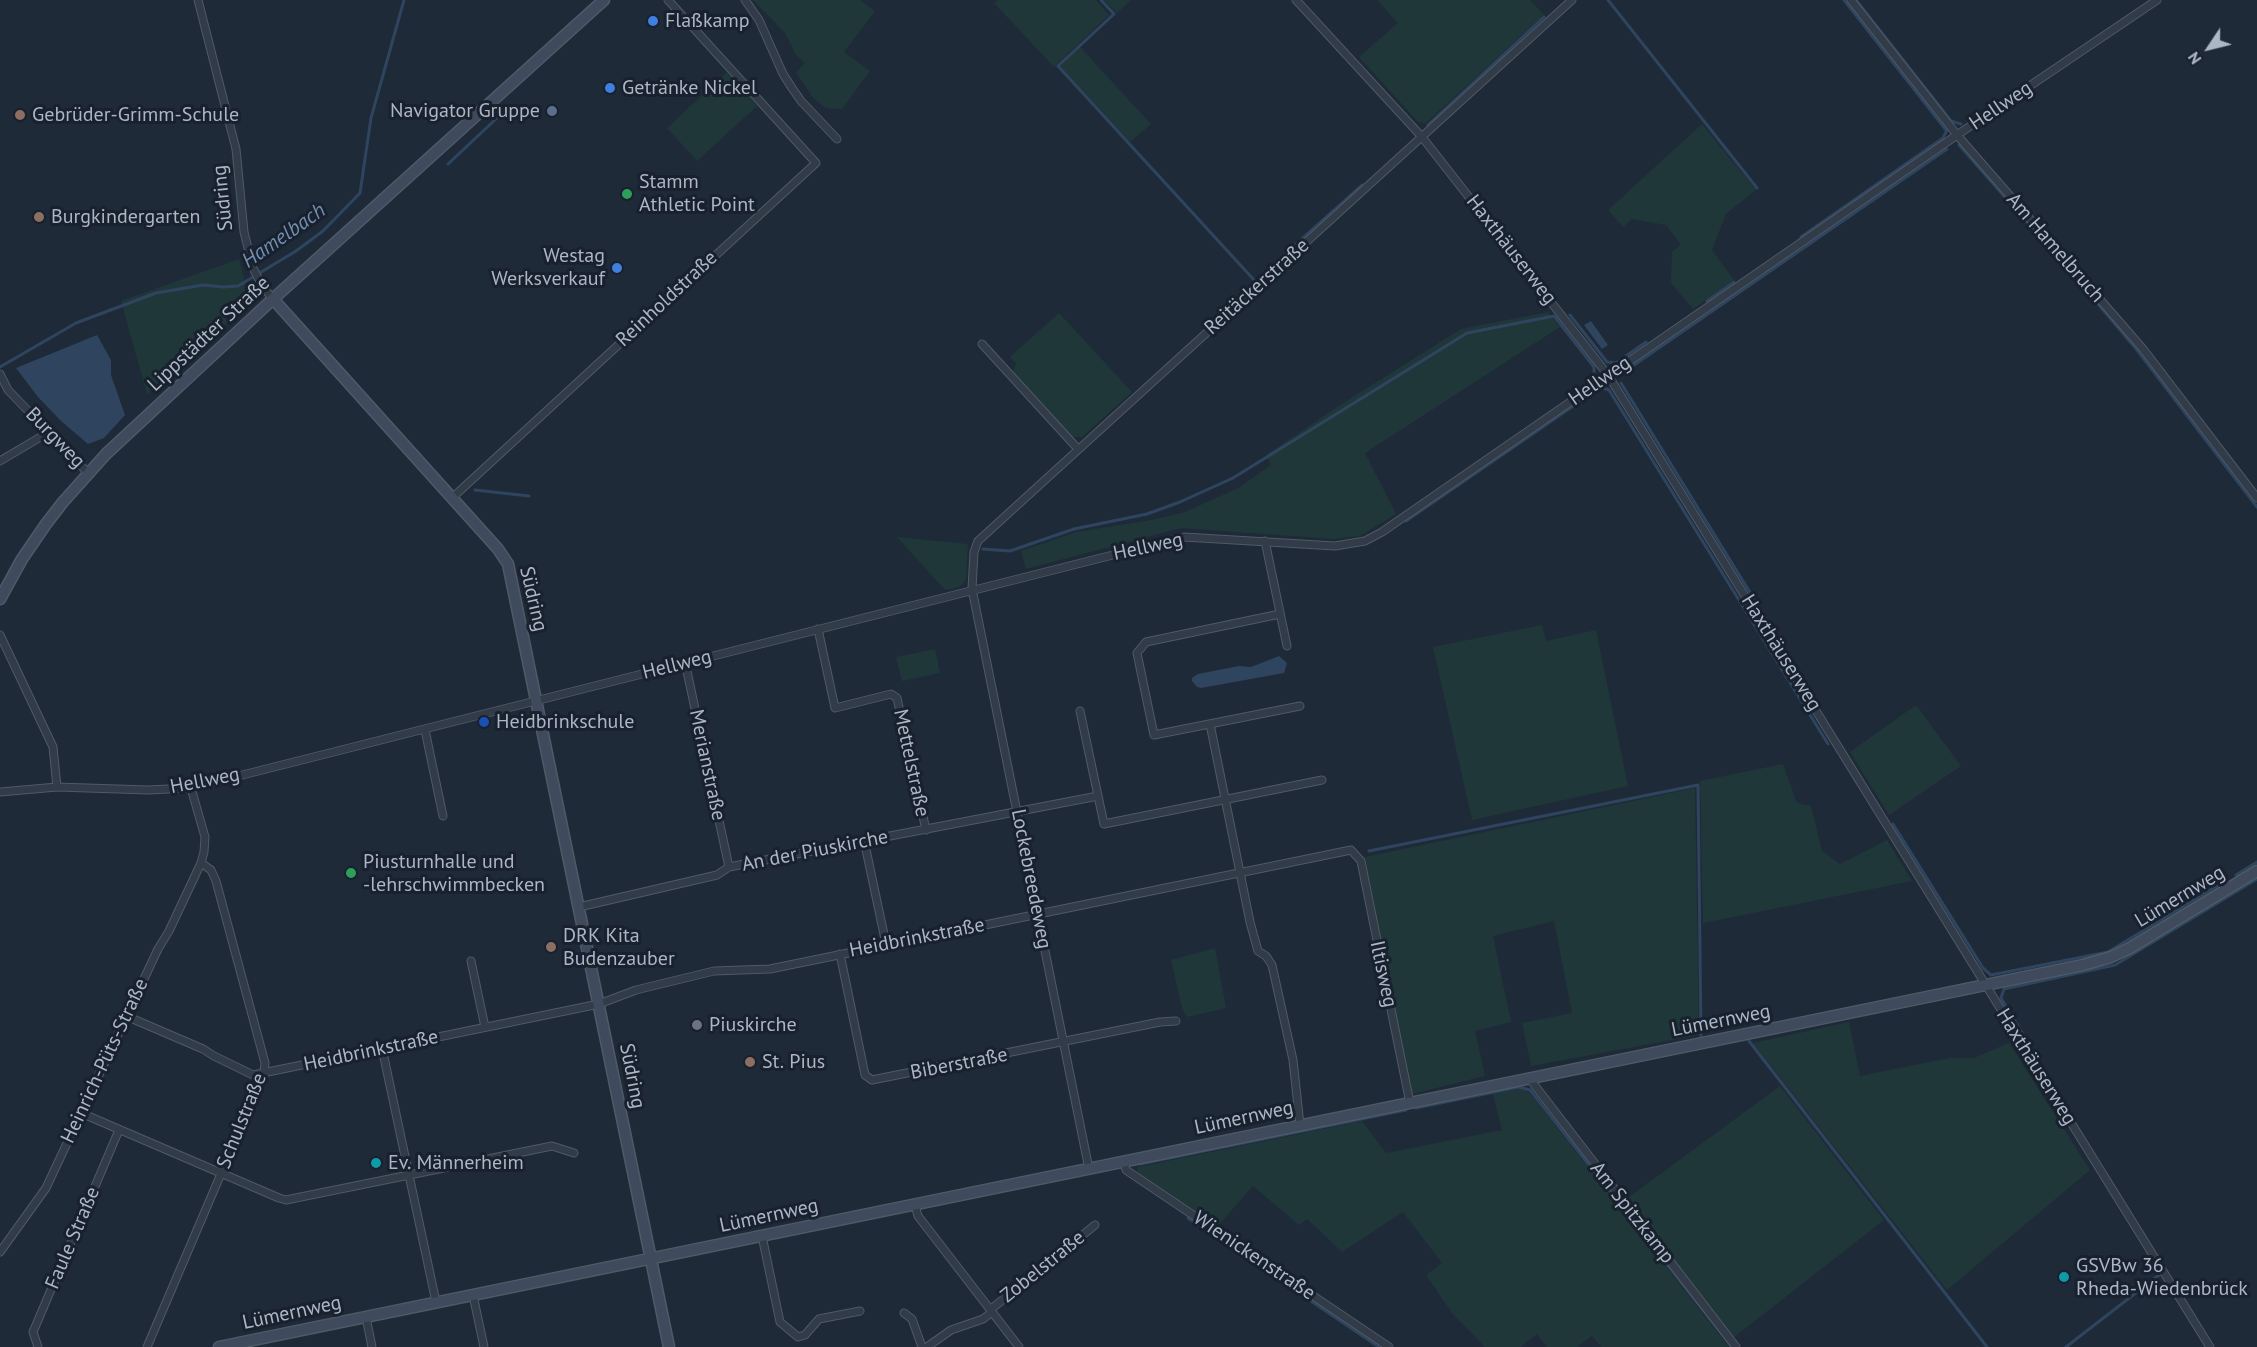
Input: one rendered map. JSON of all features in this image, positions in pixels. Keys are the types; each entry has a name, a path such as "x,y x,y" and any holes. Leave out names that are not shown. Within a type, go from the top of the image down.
{"street":[{"name":"Südring","path":"198,0 236,149 244,232 253,268 260,281 273,299 498,549 507,564 669,1347"},
{"name":"Lippstädter Straße","path":"0,599 22,559 46,524 88,473 273,299 604,0"},
{"name":"Reinholdstraße","path":"452,498 816,163 668,0"},
{"path":"745,0 759,20 783,74 792,88 837,140"},
{"name":"Haxthäuserweg","path":"1296,0 1422,137 1608,375 2210,1347"},
{"name":"Reitäckerstraße","path":"972,589 974,552 978,541 1572,0"},
{"name":"Am Hamelbruch","path":"1851,0 1957,135 2143,349 2257,498"},
{"name":"Hellweg","path":"0,792 57,787 148,790 191,788 1184,537 1335,546 1365,541 1382,532 1957,135 2157,0"},
{"path":"982,344 1078,449"},
{"name":"Burgweg","path":"0,375 8,390 88,473"},
{"path":"0,461 49,432"},
{"path":"1265,541 1287,646"},
{"name":"Lockebreedeweg","path":"972,589 1089,1168"},
{"path":"1280,614 1146,642 1137,653 1147,705 1154,735 1300,706"},
{"name":"Mettelstraße","path":"818,629 835,708 891,694 897,698 926,830"},
{"path":"0,636 52,747 57,787"},
{"name":"Merianstraße","path":"685,663 729,867"},
{"path":"1080,711 1104,824 1322,780"},
{"path":"1210,724 1258,951 1266,956 1272,965 1293,1060 1300,1125"},
{"path":"425,730 443,816"},
{"path":"191,788 204,837 201,863"},
{"name":"An der Piuskirche","path":"579,907 717,875 729,867 1098,796"},
{"path":"864,840 886,944"},
{"name":"Heidbrinkstraße","path":"126,1016 194,1044 252,1075 599,1004 636,990 714,971 770,969 1350,850"},
{"name":"Iltisweg","path":"1350,850 1361,861 1410,1102"},
{"name":"Heinrich-Püts-Straße","path":"0,1252 46,1188 126,1016 201,863"},
{"name":"Schulstraße","path":"147,1347 264,1073 265,1063 216,881 211,870 201,863"},
{"name":"Lümernweg","path":"219,1347 243,1344 436,1302 2083,965 2111,957 2130,948 2257,871"},
{"name":"Biberstraße","path":"840,954 865,1075 872,1080 1160,1022 1176,1021"},
{"path":"471,961 485,1027"},
{"path":"382,1048 436,1302"},
{"name":"Am Spitzkamp","path":"1528,1078 1736,1347"},
{"path":"81,1113 286,1200 552,1146 574,1153"},
{"name":"Faule Straße","path":"38,1347 33,1332 119,1130"},
{"name":"Wienickenstraße","path":"1124,1161 1126,1170 1389,1347"},
{"path":"915,1204 918,1216 1019,1347"},
{"name":"Zobelstraße","path":"927,1347 951,1329 983,1318 1095,1225"},
{"path":"762,1236 780,1322 798,1337 805,1335 819,1319 860,1311"},
{"path":"473,1295 484,1347"},
{"path":"904,1313 912,1319 922,1347"},
{"path":"366,1317 372,1347"}],"green space":[{"path":"753,0 860,0 875,11 844,52 870,71 842,109 826,108 814,99 796,73 805,63 796,55 785,33"},
{"path":"998,0 1096,0 1109,15 1054,67 994,3"},
{"path":"1104,0 1131,0 1117,13"},
{"path":"1377,0 1530,0 1544,15 1426,123 1418,122 1359,57 1398,23"},
{"path":"1080,47 1151,124 1130,142 1060,66"},
{"path":"727,72 757,106 697,161 667,128"},
{"path":"1702,124 1756,190 1726,214 1712,250 1734,280 1693,309 1671,283 1672,252 1681,245 1666,225 1632,219 1623,227 1608,210"},
{"path":"239,259 247,289 244,308 147,394 121,301"},
{"path":"1548,312 1560,327 1365,453 1396,514 1360,536 1333,539 1181,528 1026,569 1021,551 1076,532 1185,512 1238,488 1271,465 1266,455 1340,405 1461,329"},
{"path":"1059,313 1132,392 1082,437 1072,437 1013,373 1016,363 1010,357"},
{"path":"897,537 968,544 966,580 959,587 945,590"},
{"path":"1542,625 1546,641 1596,630 1628,786 1472,820 1433,647"},
{"path":"935,649 940,673 902,681 896,657"},
{"path":"1916,705 1961,766 1889,815 1850,752"},
{"path":"1783,764 1797,803 1811,806 1822,851 1840,864 1887,840 1912,881 1703,923 1700,781"},
{"path":"1695,788 1699,1035 1531,1066 1522,1023 1572,1013 1554,921 1493,936 1511,1022 1475,1031 1485,1076 1412,1094 1365,857"},
{"path":"1215,948 1226,1008 1187,1017 1182,1008 1171,960"},
{"path":"1849,1022 1860,1076 1950,1058 1974,1058 2009,1043 2090,1170 1947,1290 1753,1043"},
{"path":"1780,1086 1884,1220 1733,1338 1625,1200"},
{"path":"1520,1089 1529,1092 1729,1347 1601,1347 1592,1336 1577,1347 1547,1347 1537,1334 1520,1347 1485,1347 1452,1313 1426,1275 1442,1263 1403,1212 1342,1252 1307,1219 1299,1225 1253,1186 1217,1227 1137,1172 1138,1167 1362,1121 1386,1153 1502,1130 1493,1094"}],"water":[{"path":"1591,321 1608,345 1602,349 1584,325"},
{"path":"97,335 111,360 111,375 125,415 104,438 88,444 38,397 16,368"},
{"path":"1279,656 1287,663 1284,673 1201,688 1192,681 1192,678 1198,674 1239,666 1251,667"}],"waterway":[{"name":"Hamelbach","path":"0,367 76,323 156,293 203,285 238,286 296,251 323,231 360,193 371,118 404,0"},
{"path":"1101,0 1114,14 1058,66 1255,281"},
{"path":"1608,0 1757,188"},
{"path":"1844,0 1946,130"},
{"path":"1856,0 1951,121 1961,124"},
{"path":"1428,125 1544,17"},
{"path":"448,164 497,118"},
{"path":"1801,237 1943,138 1947,130"},
{"path":"1959,145 2079,281"},
{"path":"1624,372 1947,149"},
{"path":"1268,269 1362,185"},
{"path":"1707,301 1734,282"},
{"path":"2087,291 2137,350 2257,507"},
{"path":"1570,315 1607,362 1616,363 1646,342"},
{"path":"983,549 1010,551 1074,529 1147,514 1180,502 1233,478 1467,333 1554,316 1594,367 1594,378"},
{"path":"1621,383 1791,659"},
{"path":"1600,387 1609,390 1828,744"},
{"path":"1406,521 1598,389"},
{"path":"475,490 529,496"},
{"path":"1369,851 1698,785 1701,1036"},
{"path":"1893,824 1983,968 1991,975 2108,952 2225,881"},
{"path":"2236,875 2257,862"},
{"path":"2027,1041 2001,998 2004,989 2115,965 2257,879"},
{"path":"1749,1041 1987,1347"},
{"path":"1416,1108 1519,1087 1530,1090 1732,1347"},
{"path":"1140,1164 1406,1110"},
{"path":"1188,1218 1379,1347"},
{"path":"2066,1347 2159,1275"}],"place":[{"name":"Flaßkamp","path":"653,21"},
{"name":"Getränke Nickel","path":"610,88"},
{"name":"Navigator Gruppe","path":"552,111"},
{"name":"Gebrüder-Grimm-Schule","path":"20,115"},
{"name":"Stamm Athletic Point","path":"627,194"},
{"name":"Burgkindergarten","path":"39,217"},
{"name":"Westag Werksverkauf","path":"617,268"},
{"name":"Heidbrinkschule","path":"484,722"},
{"name":"Piusturnhalle und -lehrschwimmbecken","path":"351,873"},
{"name":"DRK Kita Budenzauber","path":"551,947"},
{"name":"Piuskirche","path":"697,1025"},
{"name":"St. Pius","path":"750,1062"},
{"name":"Ev. Männerheim","path":"376,1163"},
{"name":"GSVBw 36 Rheda-Wiedenbrück","path":"2064,1277"}]}
